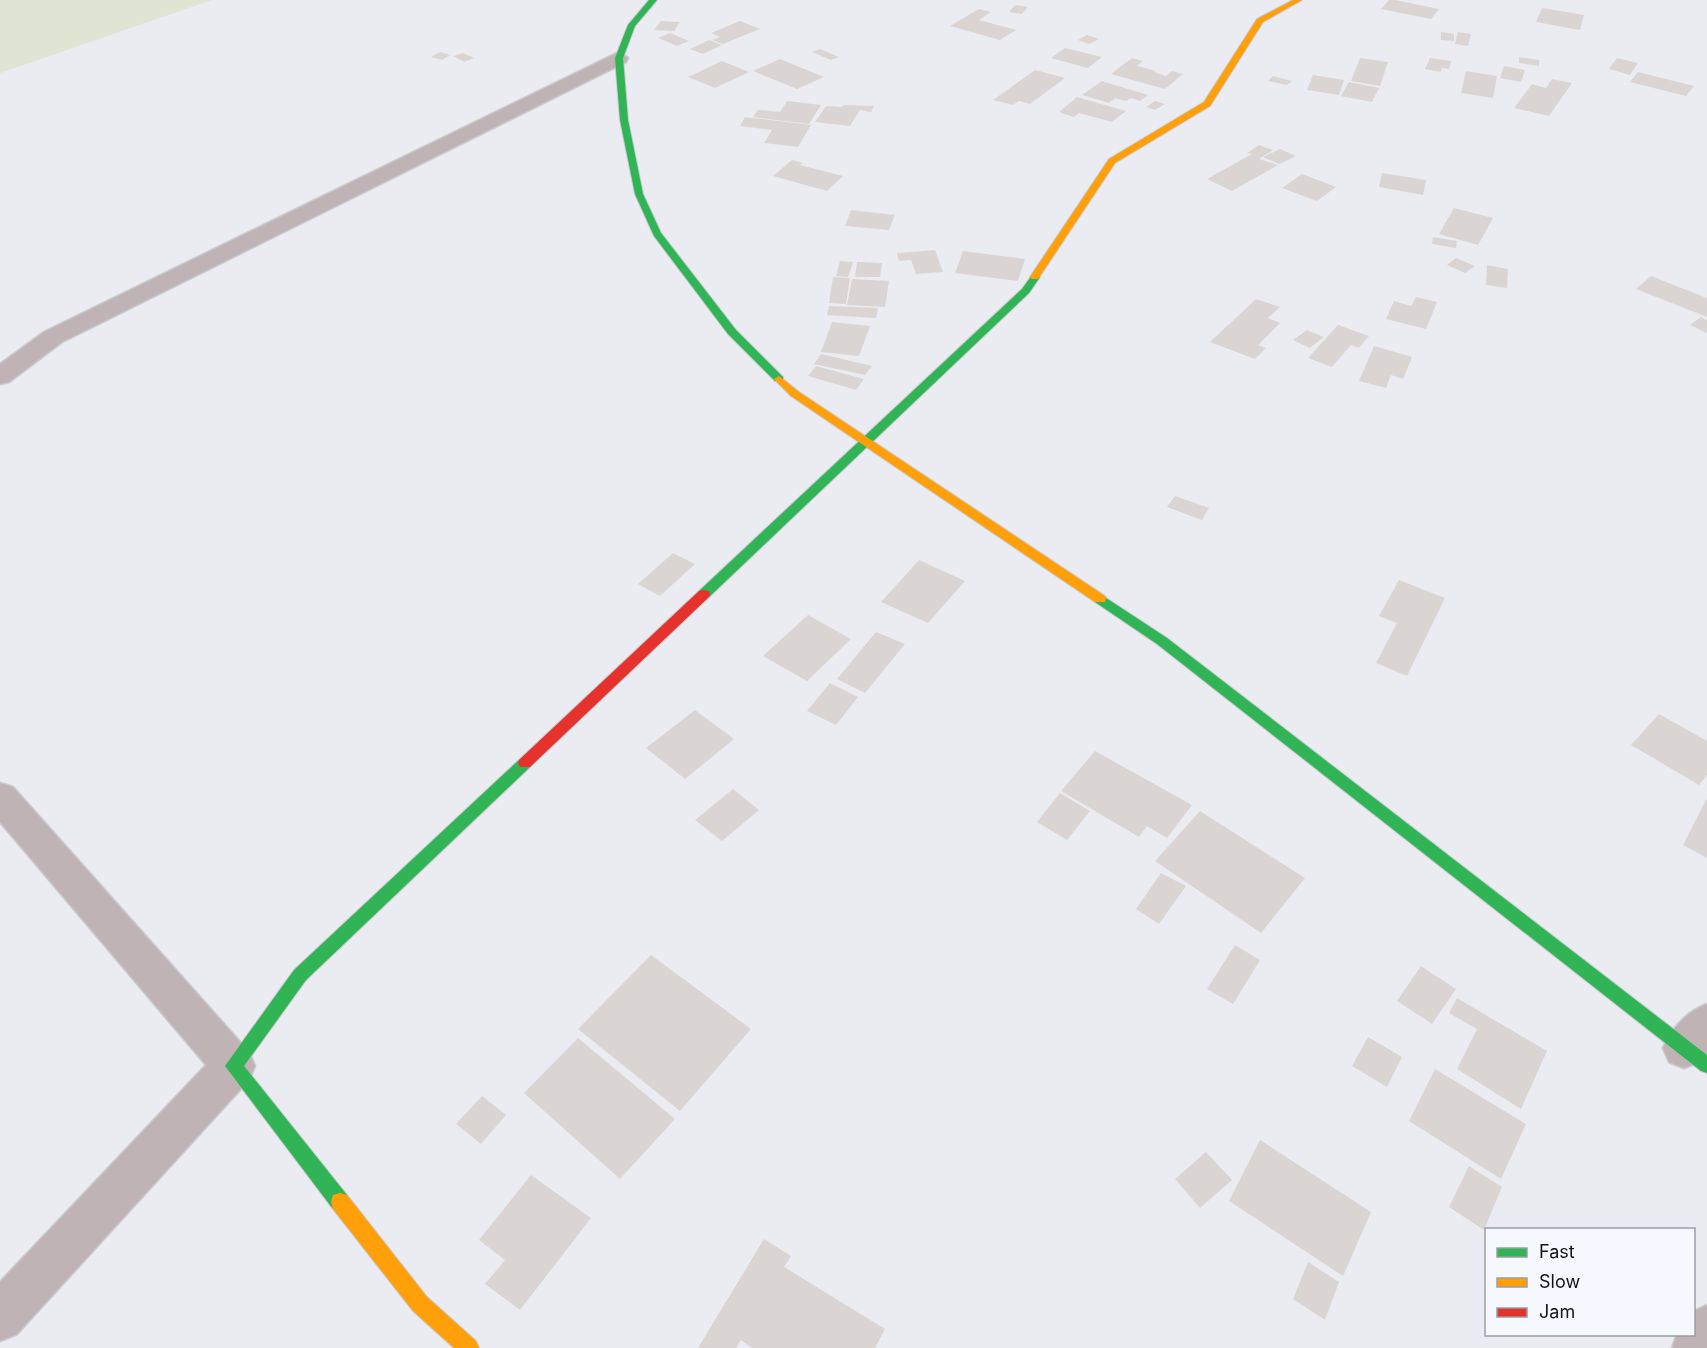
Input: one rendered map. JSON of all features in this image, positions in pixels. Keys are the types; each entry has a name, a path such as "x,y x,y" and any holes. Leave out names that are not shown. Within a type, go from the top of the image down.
{"street":[{"path":"653,0 632,25 618,58 624,120 639,194 657,234 732,332 795,394 1161,641 1700,1045"},
{"path":"0,1317 234,1066 300,975 1026,291 1112,161 1207,104 1260,21 1298,0"},
{"path":"0,376 53,337 618,58"},
{"path":"0,797 234,1066 420,1304 469,1348"},
{"path":"1696,1348 1707,1329"}],"green space":[{"path":"0,0 212,0 0,73"}],"building":[{"path":"1389,0 1439,9 1431,19 1381,9"},
{"path":"1015,5 1028,7 1022,14 1009,12"},
{"path":"1542,8 1584,15 1580,30 1536,22"},
{"path":"979,9 991,12 979,20 1016,30 1000,40 950,26"},
{"path":"661,21 680,22 674,31 654,30"},
{"path":"740,21 760,29 723,44 712,40 720,37 711,33"},
{"path":"1441,32 1454,34 1454,41 1441,40"},
{"path":"1458,32 1471,34 1468,46 1455,44"},
{"path":"670,33 689,41 677,46 658,38"},
{"path":"1087,35 1099,39 1089,44 1078,40"},
{"path":"709,40 722,45 703,54 690,49"},
{"path":"1065,48 1102,57 1088,68 1051,58"},
{"path":"820,49 839,57 831,60 812,52"},
{"path":"440,52 450,55 442,60 431,57"},
{"path":"463,53 474,58 464,62 453,56"},
{"path":"1519,57 1539,60 1539,66 1519,63"},
{"path":"1132,58 1143,61 1137,66 1166,76 1172,71 1183,74 1165,89 1111,74"},
{"path":"1360,58 1388,62 1380,86 1351,81"},
{"path":"1430,58 1451,61 1449,69 1442,68 1441,72 1425,69"},
{"path":"1617,58 1638,63 1630,75 1609,69"},
{"path":"780,59 824,77 797,89 753,71"},
{"path":"722,61 749,72 715,88 688,77"},
{"path":"1504,66 1525,70 1521,82 1500,78"},
{"path":"1035,70 1065,78 1030,104 1019,101 1013,105 993,100"},
{"path":"1466,71 1497,76 1493,98 1461,93"},
{"path":"1638,72 1694,86 1686,96 1630,82"},
{"path":"1313,75 1344,80 1339,95 1307,90"},
{"path":"1273,76 1292,81 1287,85 1268,81"},
{"path":"1552,79 1572,83 1549,116 1514,108 1532,84 1546,88"},
{"path":"1102,81 1148,95 1140,101 1131,98 1126,101 1115,98 1109,103 1082,95"},
{"path":"1349,82 1379,88 1372,102 1341,96"},
{"path":"1077,97 1126,111 1112,122 1079,113 1074,117 1059,112"},
{"path":"787,101 821,105 809,124 753,117 758,110 780,112"},
{"path":"1155,101 1165,104 1155,110 1146,107"},
{"path":"844,105 874,106 871,112 860,110 850,126 815,122 826,106 842,107"},
{"path":"745,117 811,125 798,147 764,143 772,130 740,126"},
{"path":"1259,145 1273,150 1259,159 1278,165 1232,191 1207,179 1252,154 1247,153"},
{"path":"1280,149 1296,156 1279,164 1263,157"},
{"path":"792,160 803,163 800,165 843,176 827,191 773,176"},
{"path":"1382,173 1426,180 1423,195 1379,187"},
{"path":"1302,174 1336,187 1317,201 1282,188"},
{"path":"1454,208 1493,218 1478,245 1439,234"},
{"path":"851,210 895,215 889,230 845,226"},
{"path":"1433,237 1457,241 1456,248 1432,244"},
{"path":"935,250 943,272 916,274 911,260 899,261 897,253"},
{"path":"963,251 1025,259 1018,281 955,273"},
{"path":"1456,258 1475,266 1465,273 1447,265"},
{"path":"840,261 853,262 848,277 836,276"},
{"path":"857,262 882,263 880,277 855,277"},
{"path":"1487,265 1508,269 1507,288 1486,285"},
{"path":"1651,276 1707,298 1707,317 1636,289"},
{"path":"833,277 850,278 846,304 829,303"},
{"path":"852,279 889,281 885,307 847,305"},
{"path":"1416,297 1437,302 1426,329 1386,319 1394,301 1411,306"},
{"path":"1256,299 1280,307 1268,318 1280,323 1258,345 1266,348 1255,359 1210,342"},
{"path":"829,306 878,308 876,318 827,315"},
{"path":"1701,317 1707,320 1707,333 1690,325"},
{"path":"832,322 870,326 859,356 821,352"},
{"path":"1338,325 1369,336 1359,348 1351,345 1332,367 1308,358"},
{"path":"1307,330 1324,337 1310,348 1293,340"},
{"path":"1374,346 1412,357 1403,379 1391,375 1386,388 1359,381"},
{"path":"821,354 872,366 865,375 814,364"},
{"path":"816,366 864,379 856,390 808,376"},
{"path":"1175,496 1209,508 1202,520 1167,507"},
{"path":"673,553 695,564 660,596 638,584"},
{"path":"919,560 965,581 928,623 881,602"},
{"path":"1399,580 1445,598 1407,676 1376,663 1397,623 1379,616"},
{"path":"808,615 851,639 807,681 763,656"},
{"path":"876,632 905,644 865,693 837,679"},
{"path":"830,683 858,697 836,725 807,711"},
{"path":"695,710 734,739 685,779 646,748"},
{"path":"1659,714 1707,741 1707,775 1699,785 1631,745"},
{"path":"1095,751 1192,805 1167,838 1147,826 1139,837 1061,791"},
{"path":"733,789 759,810 722,841 695,820"},
{"path":"1060,793 1090,811 1067,840 1037,822"},
{"path":"1707,798 1707,858 1683,845"},
{"path":"1200,811 1305,878 1261,933 1155,861"},
{"path":"1161,873 1186,886 1159,924 1136,909"},
{"path":"1235,945 1260,960 1233,1004 1207,989"},
{"path":"651,955 751,1029 680,1111 578,1029"},
{"path":"1421,966 1456,989 1432,1024 1397,1001"},
{"path":"1457,998 1547,1051 1521,1109 1457,1069 1477,1029 1449,1013"},
{"path":"1368,1037 1402,1057 1387,1087 1352,1066"},
{"path":"578,1038 675,1119 620,1179 524,1093"},
{"path":"1435,1069 1526,1124 1501,1179 1409,1121"},
{"path":"482,1096 506,1115 481,1144 456,1124"},
{"path":"1260,1140 1371,1212 1343,1276 1229,1201"},
{"path":"1206,1152 1232,1180 1200,1208 1175,1179"},
{"path":"1469,1166 1502,1187 1484,1230 1449,1207"},
{"path":"531,1175 591,1218 520,1310 485,1284 505,1260 479,1240"},
{"path":"764,1239 791,1256 784,1267 885,1329 875,1348 752,1348 741,1340 736,1348 698,1348"},
{"path":"1308,1262 1339,1282 1325,1320 1293,1299"}],"traffic: fast":[{"path":"653,0 632,25 619,58 624,120 639,194 657,234 732,332 779,379"},
{"path":"704,594 1026,291 1035,277"},
{"path":"1100,599 1162,641 1707,1065"},
{"path":"340,1202 234,1066 300,975 525,763"}],"traffic: slow":[{"path":"1035,277 1112,161 1207,104 1260,21 1298,0"},
{"path":"779,379 795,394 1100,599"},
{"path":"340,1202 420,1304 469,1348"}],"traffic: jam":[{"path":"525,763 704,594"}]}
